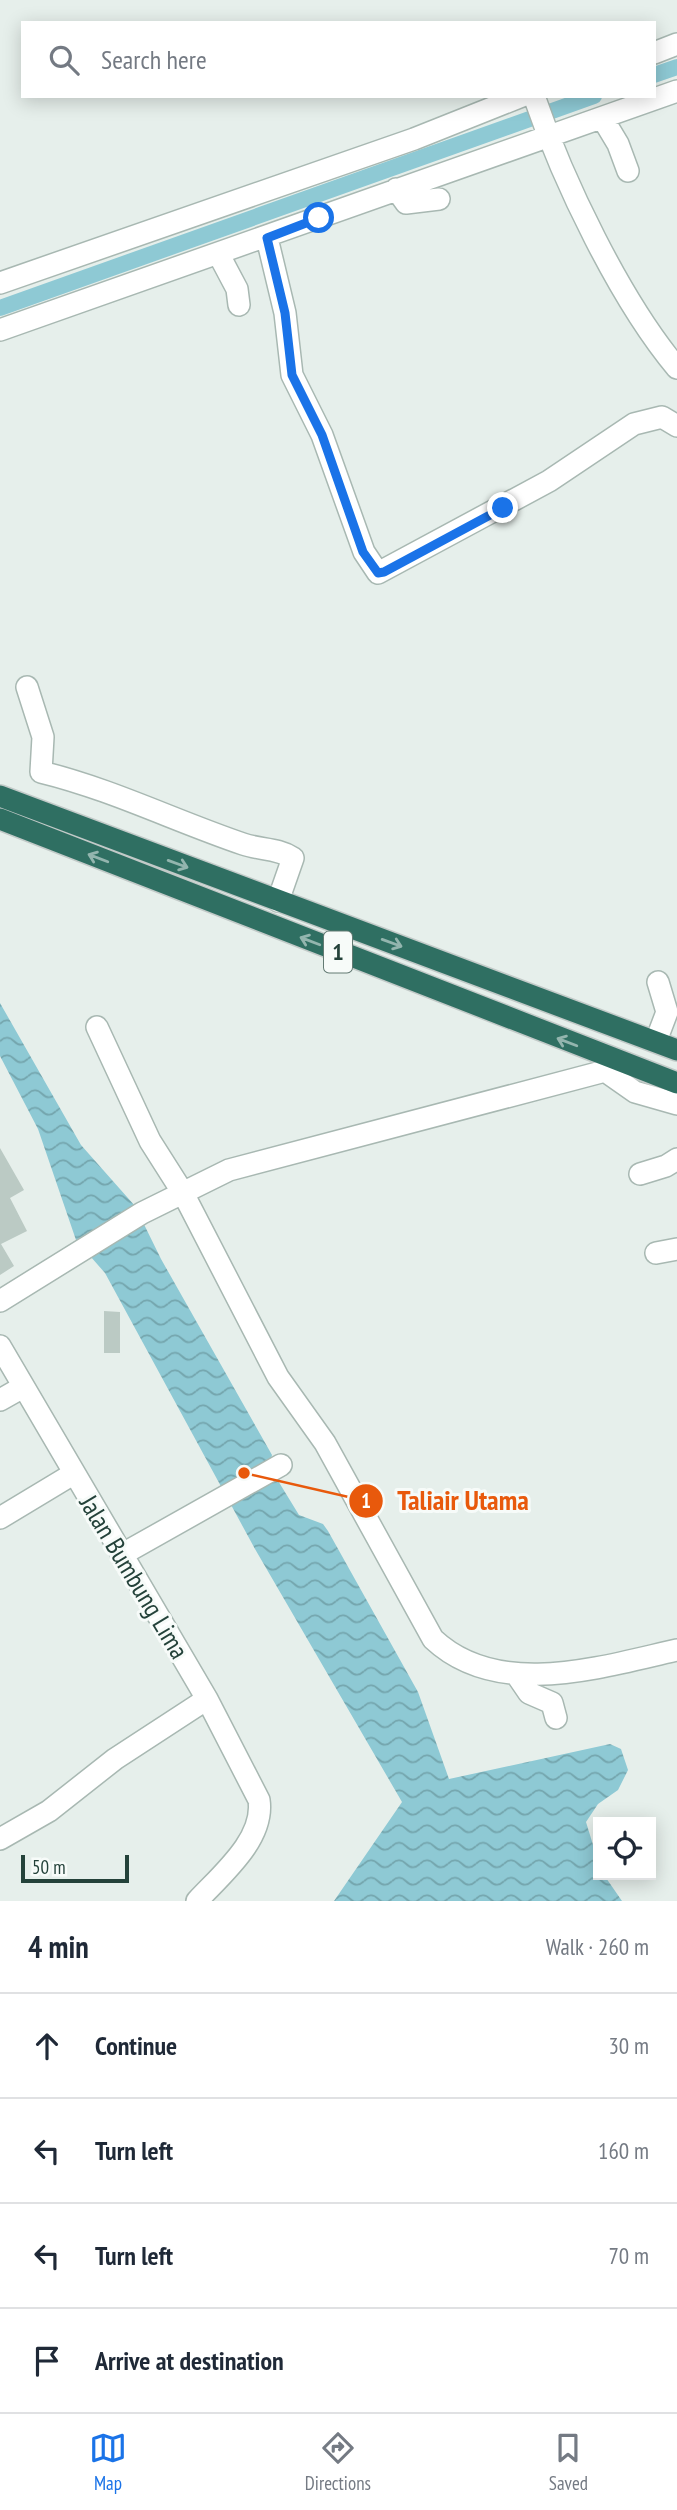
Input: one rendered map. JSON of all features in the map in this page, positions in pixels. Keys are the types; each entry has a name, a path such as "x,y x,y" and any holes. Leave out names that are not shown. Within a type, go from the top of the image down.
{"highway":[{"name":"1","path":"0,796 280,895 677,1050"},
{"name":"1","path":"0,819 608,1065 677,1083"}],"street":[{"path":"656,52 677,44"},
{"path":"0,330 219,255 549,134 603,119 677,91"},
{"path":"0,283 531,98 631,303 677,368"},
{"path":"603,119 618,144 628,171"},
{"path":"396,189 406,203 439,199"},
{"path":"267,238 285,313 292,375 322,435 363,552 378,573 548,481 634,424 662,417 677,426"},
{"path":"219,255 237,289 239,305"},
{"path":"27,687 43,737 41,772 99,789 242,844 286,853 293,858 280,895"},
{"path":"656,1041 667,1012 657,982"},
{"path":"97,1027 149,1141 183,1193 278,1377 325,1443 433,1639 458,1658 516,1674 536,1676 677,1650"},
{"path":"0,1301 70,1255 142,1213 229,1170 608,1065 635,1091 677,1104"},
{"path":"640,1174 666,1166 677,1159"},
{"name":"Jalan Bumbung Lima","path":"0,1346 248,1773 261,1812 246,1844 197,1901"},
{"path":"0,1400 23,1387"},
{"path":"121,1555 278,1466"},
{"path":"0,1518 73,1474"},
{"path":"516,1674 529,1693 552,1703 556,1718"},
{"path":"0,1839 49,1811 115,1759 207,1699"}],"water":[{"path":"0,1003 81,1145 135,1206 161,1259 272,1455 269,1466 299,1515 323,1524 328,1531 418,1692 449,1779 610,1744 621,1749 628,1770 618,1790 598,1804 586,1822 593,1845 593,1880 607,1880 622,1901 334,1901 402,1802 255,1549 105,1273 76,1240 38,1129 0,1056"}],"building":[{"path":"0,1148 24,1190 10,1198 27,1231 1,1244 14,1266 0,1275"},
{"path":"104,1311 120,1312 120,1353 104,1353"}],"waterway":[{"path":"656,74 677,67"},
{"path":"0,308 588,98"}],"place":[{"name":"Taliair Utama","path":"244,1473"}],"route":[{"path":"319,218 267,238 285,313 292,375 322,435 363,552 373,568 378,573 384,572 503,508"}]}
